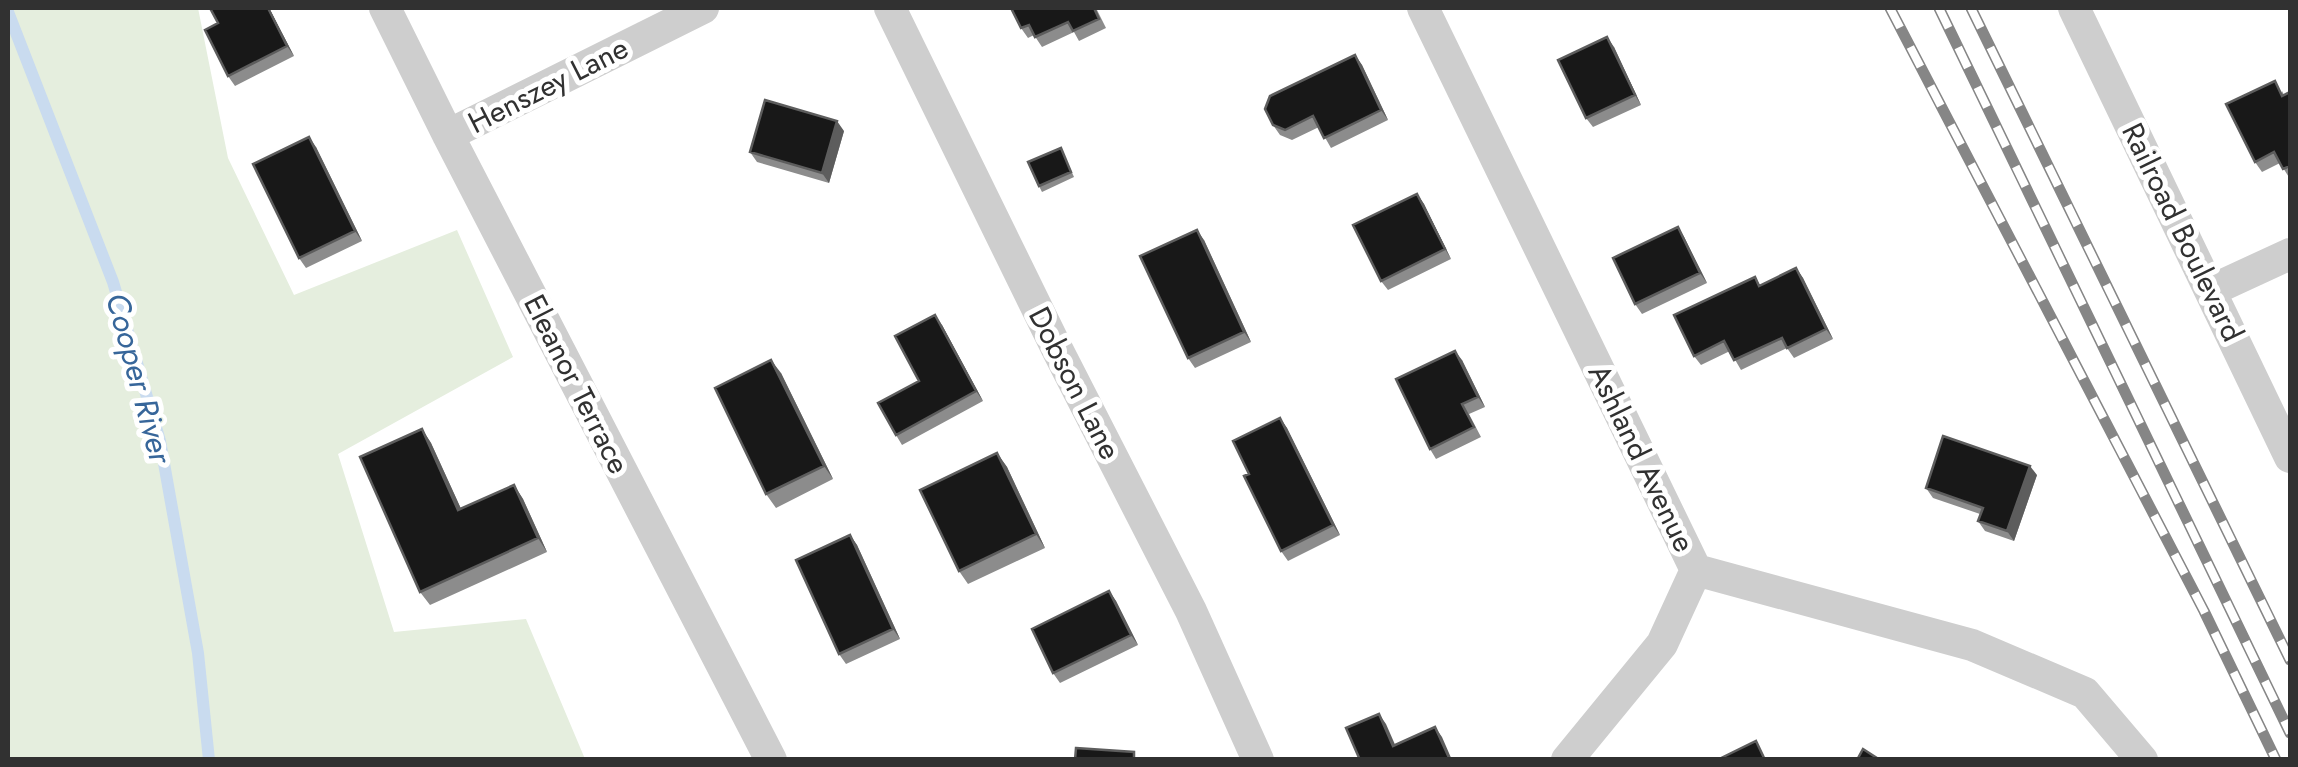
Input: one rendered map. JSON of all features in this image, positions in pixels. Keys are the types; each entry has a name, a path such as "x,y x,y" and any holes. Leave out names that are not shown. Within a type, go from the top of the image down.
{"street":[{"name":"Eleanor Terrace","path":"385,8 772,760"},
{"name":"Henszey Lane","path":"448,136 703,8"},
{"name":"Dobson Lane","path":"890,8 1191,611 1258,760"},
{"name":"Ashland Avenue","path":"1423,8 1696,570 1972,645 2005,658 2086,693 2142,760"},
{"name":"Railroad Boulevard","path":"2074,8 2290,456"},
{"path":"2212,290 2290,254"},
{"path":"1568,760 1662,644 1696,570"}],"green space":[{"path":"8,8 198,8 228,158 294,295 457,230 513,357 338,454 394,632 526,619 585,759 8,759"}],"building":[{"path":"210,8 268,8 287,46 228,76 205,30 218,23"},
{"path":"1011,8 1094,8 1099,19 1073,31 1068,22 1035,37 1029,25 1021,28"},
{"path":"1607,37 1635,95 1586,118 1558,60"},
{"path":"1355,55 1381,110 1324,138 1313,116 1285,130 1273,125 1265,109 1270,96"},
{"path":"2275,81 2282,96 2290,92 2290,166 2283,169 2274,152 2255,162 2226,104"},
{"path":"765,100 837,121 822,173 750,152"},
{"path":"309,137 355,231 299,258 253,164"},
{"path":"1061,148 1071,172 1039,186 1028,162"},
{"path":"1417,194 1445,249 1381,281 1353,225"},
{"path":"1678,227 1700,273 1635,304 1613,258"},
{"path":"1197,230 1244,332 1188,358 1140,256"},
{"path":"1796,268 1826,329 1787,348 1782,338 1734,360 1724,341 1694,356 1674,315 1755,277 1759,286"},
{"path":"935,315 976,391 896,435 878,403 919,381 895,336"},
{"path":"1455,351 1478,397 1462,404 1474,427 1430,449 1396,379"},
{"path":"771,360 824,466 766,494 715,388"},
{"path":"1280,418 1333,525 1281,551 1244,476 1249,474 1233,441"},
{"path":"422,429 458,510 514,485 538,538 420,592 360,457"},
{"path":"1943,436 2030,466 2007,531 1978,521 1983,508 1926,488"},
{"path":"997,453 1036,534 959,571 920,490"},
{"path":"850,535 893,629 839,654 796,560"},
{"path":"1109,591 1131,635 1053,673 1032,629"},
{"path":"1379,714 1393,746 1435,727 1450,760 1360,760 1346,728"},
{"path":"1756,741 1765,760 1717,760"},
{"path":"1076,748 1134,752 1134,760 1075,760"},
{"path":"1863,749 1880,760 1857,760"}],"waterway":[{"name":"Cooper River","path":"8,12 113,282 160,441 198,653 209,760"}],"railway":[{"path":"1890,8 2204,611 2276,760"},
{"path":"1939,8 2290,733"},
{"path":"1971,8 2290,660"}]}
